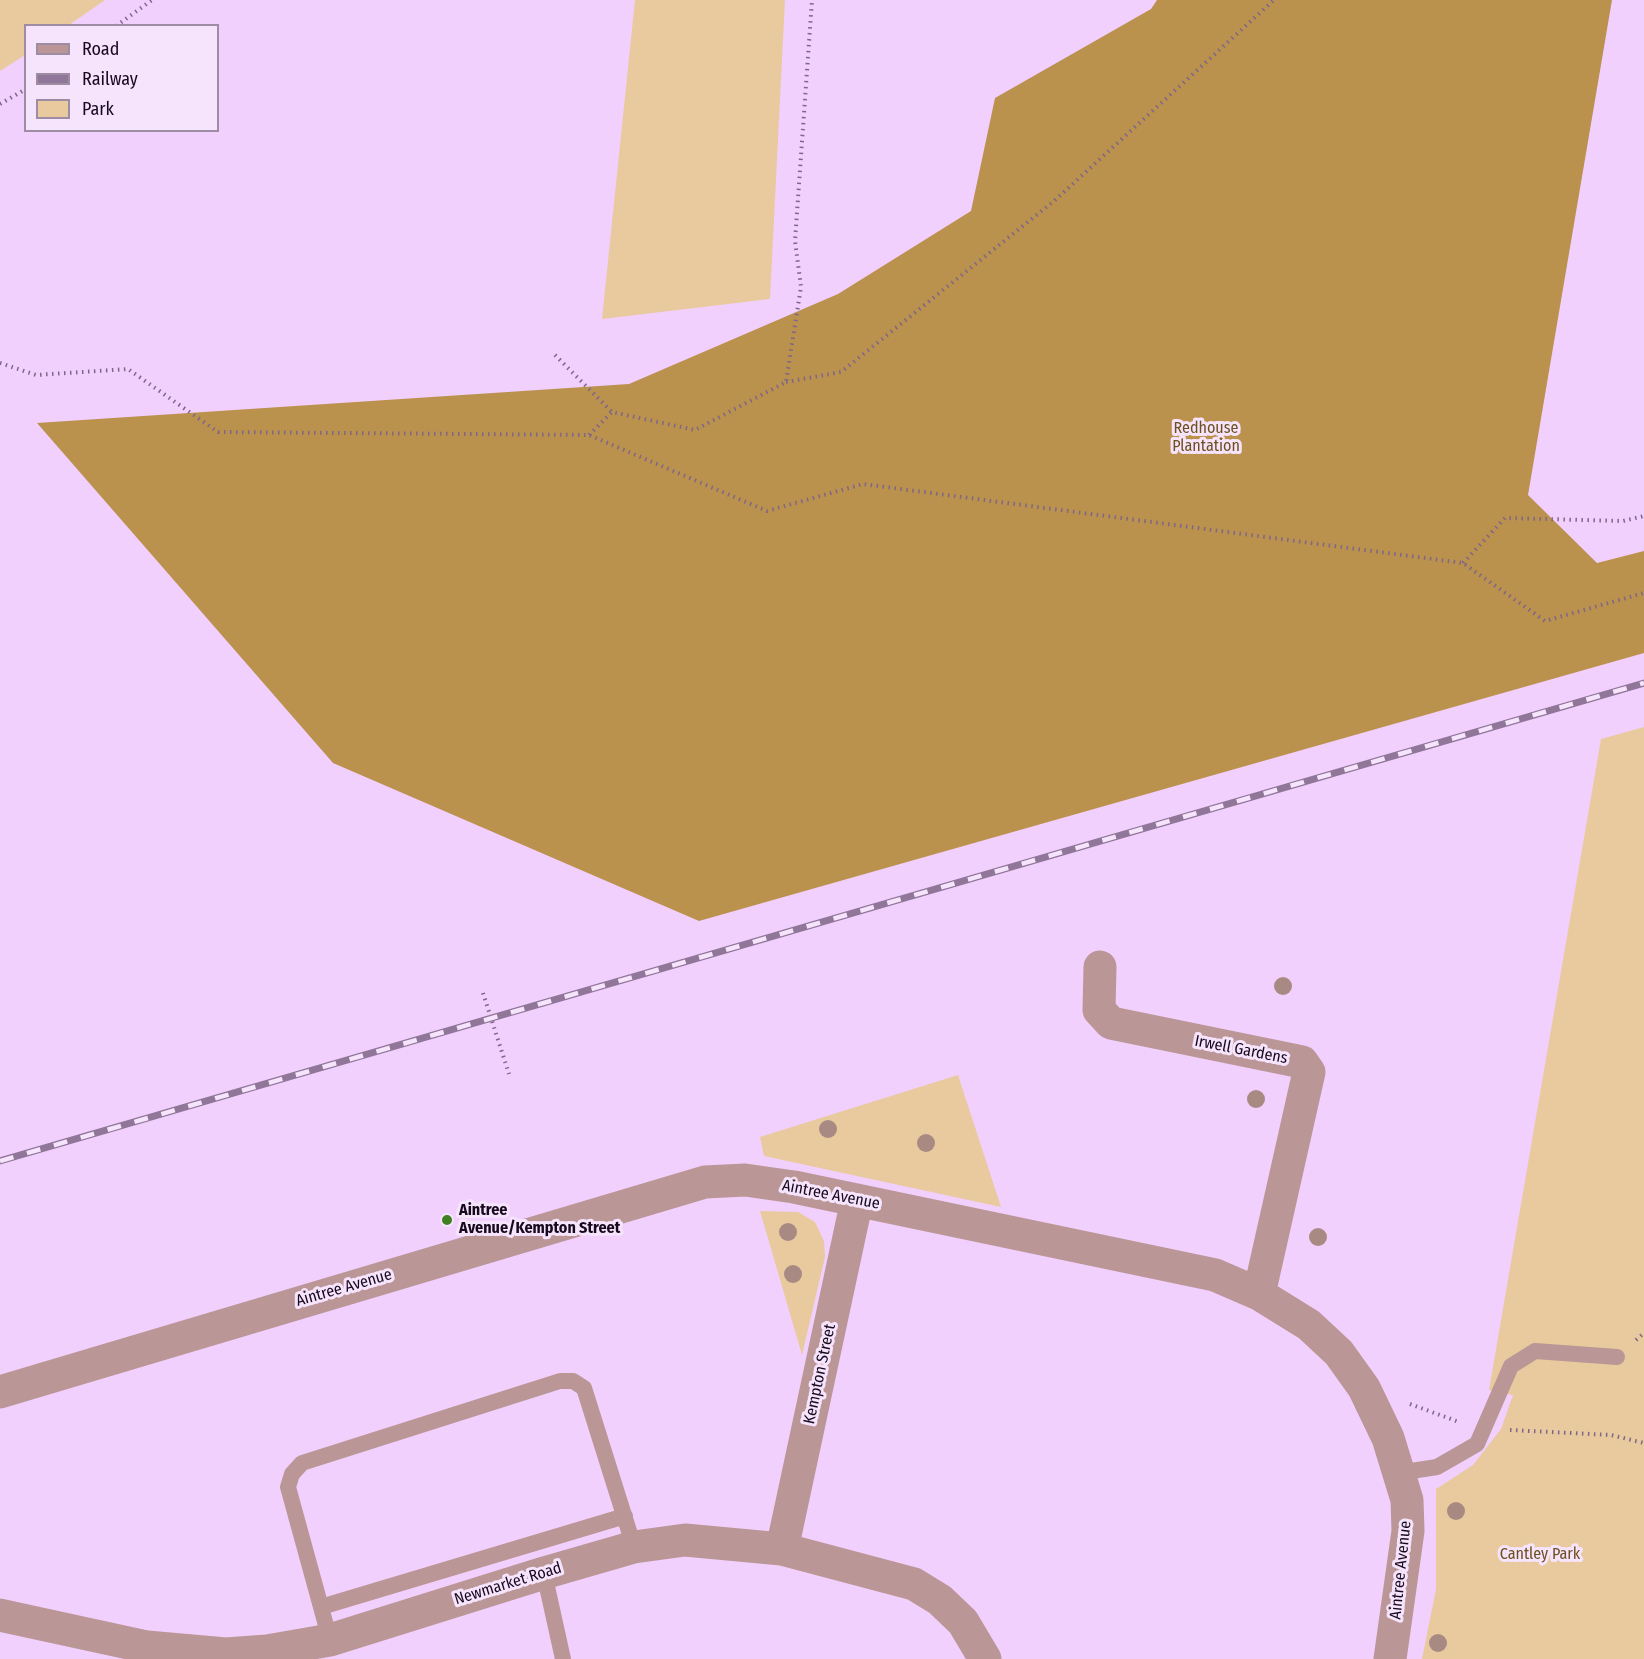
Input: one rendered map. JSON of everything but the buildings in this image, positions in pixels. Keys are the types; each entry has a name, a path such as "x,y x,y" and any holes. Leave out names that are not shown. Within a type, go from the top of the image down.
{"street":[{"name":"Irwell Gardens","path":"1100,967 1099,1010 1112,1023 1302,1062 1309,1072 1259,1294"},
{"name":"Aintree Avenue","path":"0,1392 705,1182 745,1180 857,1200 1215,1275 1259,1294 1309,1325 1339,1353 1364,1388 1388,1438 1407,1500 1408,1531 1390,1659"},
{"name":"Kempton Street","path":"782,1549 857,1200"},
{"name":"Newmarket Road","path":"0,1616 147,1647 226,1654 281,1649 330,1641 634,1547 685,1540 782,1549 914,1584 940,1600 963,1622 985,1659"}],"lane":[{"path":"1398,1473 1437,1467 1477,1444 1511,1366 1535,1351 1617,1357"},
{"path":"330,1641 288,1487 292,1474 302,1463 560,1381 573,1381 584,1388 634,1547"},
{"path":"321,1607 625,1516"},
{"path":"544,1573 563,1659"}],"path":[{"path":"119,24 152,0"},
{"path":"786,382 801,287 795,241 812,0"},
{"path":"555,356 612,412 695,430 786,382 840,372 1054,201 1274,0"},
{"path":"0,104 24,90"},
{"path":"0,363 36,375 128,369 219,432 589,435 767,511 863,484 1463,563 1545,621 1644,593"},
{"path":"589,435 612,412"},
{"path":"1463,563 1505,518 1623,522 1644,516"},
{"path":"483,993 509,1074"}],"green space":[{"path":"0,0 105,0 70,24 24,24 24,56 0,71"},
{"path":"635,0 785,0 770,299 602,319"},
{"name":"Redhouse Plantation","path":"1157,0 1612,0 1528,495 1597,563 1644,551 1644,653 699,921 333,763 37,423 629,384 838,294 971,211 995,98 1151,9"},
{"name":"Cantley Park","path":"1644,727 1644,1659 1422,1659 1436,1589 1436,1489 1473,1465 1501,1429 1513,1395 1489,1390 1601,739"},
{"path":"958,1075 1001,1207 764,1156 760,1137"},
{"path":"760,1211 798,1212 815,1222 824,1241 825,1257 802,1355"}],"railway":[{"path":"0,1161 1644,683"}],"place":[{"name":"Aintree Avenue/Kempton Street","path":"447,1220"}]}
